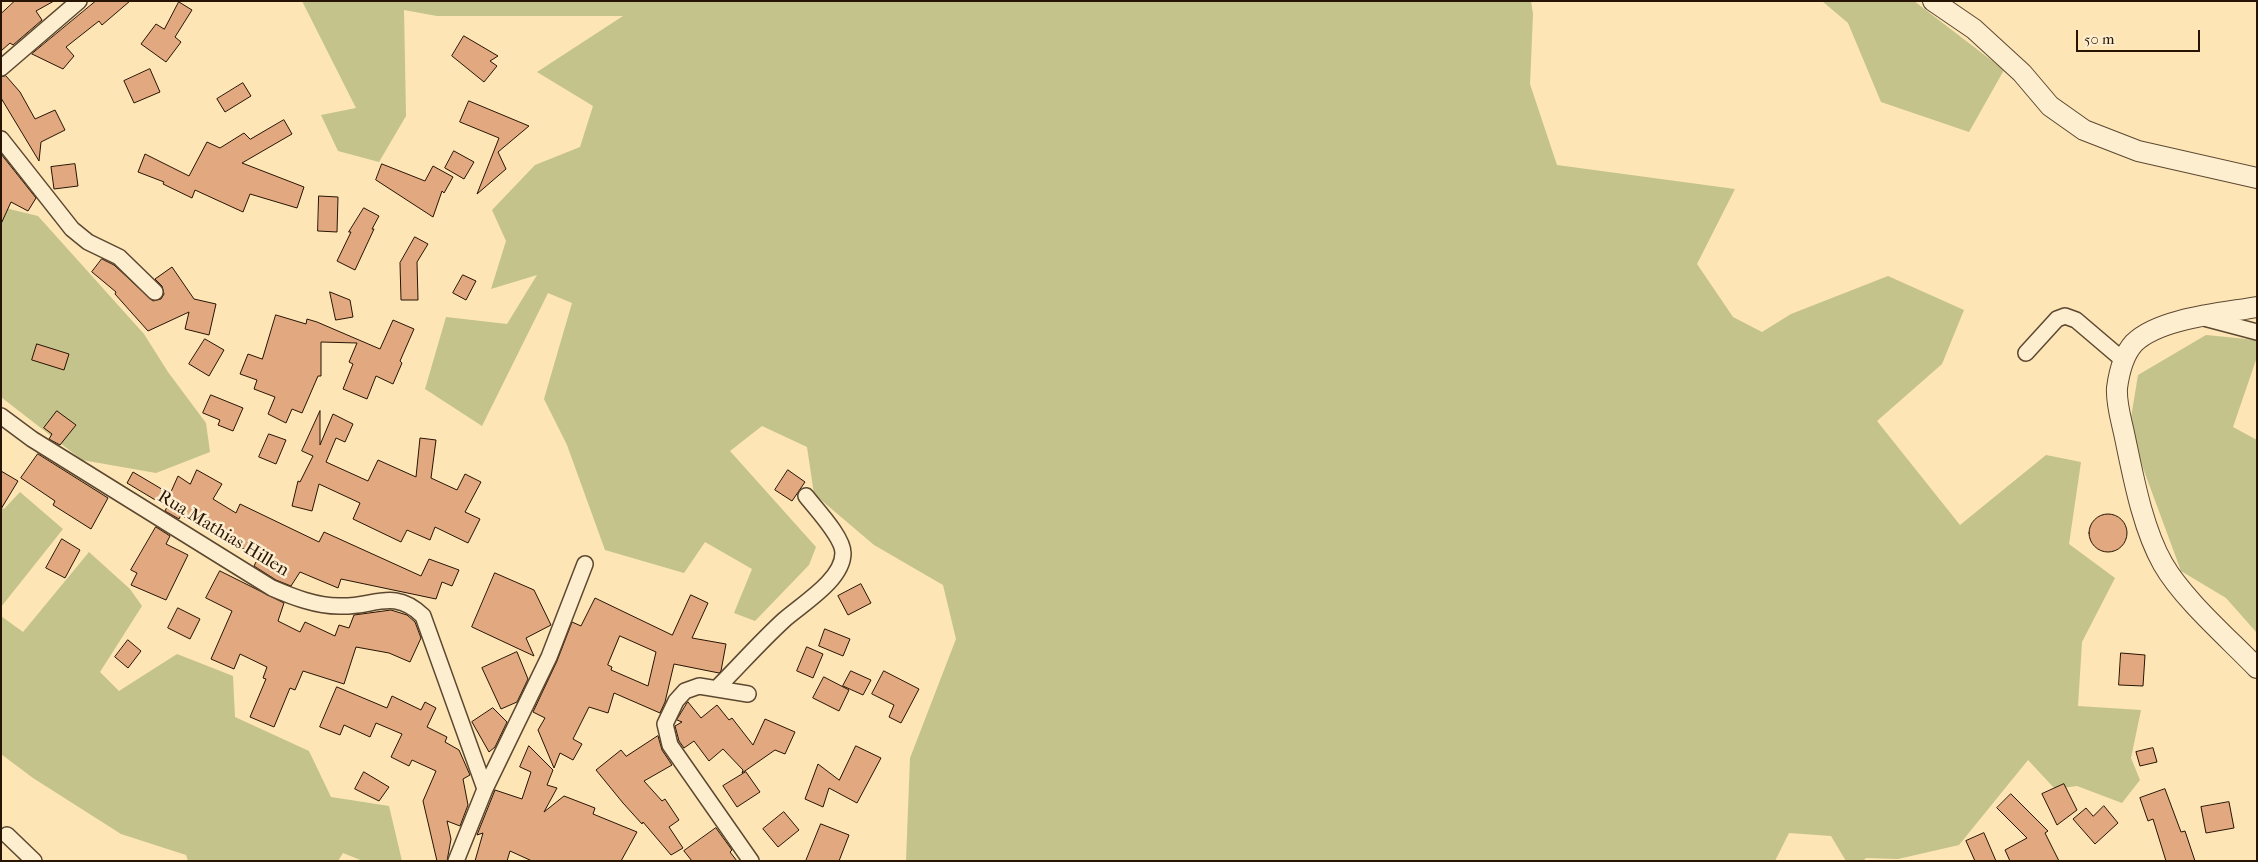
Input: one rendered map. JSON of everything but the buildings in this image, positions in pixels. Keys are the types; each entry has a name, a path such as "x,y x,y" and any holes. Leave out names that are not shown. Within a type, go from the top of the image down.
{"street":[{"path":"1,68 79,1"},
{"path":"1933,1 1974,29 2022,73 2050,106 2084,130 2138,151 2257,178"},
{"path":"1,138 72,229 88,242 119,257 155,292"},
{"path":"2257,307 2163,325 2135,342 2123,360 2117,389 2119,409 2150,535 2163,564 2182,590 2257,668"},
{"path":"2026,353 2057,319 2065,316 2076,320 2123,360"},
{"path":"2200,317 2257,332"},
{"name":"Rua Mathias Hillen","path":"1,416 32,439 272,588 300,599 340,606 388,600 400,600 412,606 423,616 485,789"},
{"path":"716,689 784,620 818,593 841,564 843,552 840,541 806,496"},
{"path":"456,861 485,789 549,657 585,564"},
{"path":"748,694 699,686 685,691 676,701 665,724 670,746 751,861"},
{"path":"7,835 34,861"}],"green space":[{"path":"302,1 1531,1 1533,14 1530,84 1557,165 1735,189 1697,264 1733,317 1762,332 1791,314 1888,276 1964,310 1942,364 1877,421 1960,525 2046,455 2081,462 2069,544 2115,578 2082,642 2078,706 2141,710 2131,758 2140,780 2122,803 2077,786 2055,789 2028,760 1959,845 1898,859 1866,858 1863,861 1846,861 1831,836 1789,833 1775,861 906,861 910,758 956,639 943,585 874,545 814,494 807,447 762,426 730,451 816,547 809,565 755,621 734,613 752,569 705,542 684,573 605,550 567,445 544,399 572,303 548,293 482,426 425,389 446,317 507,324 537,275 491,289 506,241 492,210 535,165 580,147 593,106 537,72 623,16 437,16 404,10 406,116 379,162 338,151 321,115 356,108"},
{"path":"1822,1 1914,1 2004,70 1969,132 1881,102 1848,23"},
{"path":"1,207 38,216 144,334 168,372 206,423 210,452 156,473 82,460 1,397"},
{"path":"2206,335 2257,340 2257,357 2233,427 2257,440 2257,633 2226,598 2181,571 2129,430 2138,375"},
{"path":"20,492 63,529 1,607 1,507 4,509"},
{"path":"89,552 130,589 142,606 100,672 119,691 177,654 233,676 235,717 309,751 331,797 389,806 402,861 363,861 343,853 338,861 188,861 186,855 121,834 33,778 1,754 1,616 23,632"}]}
